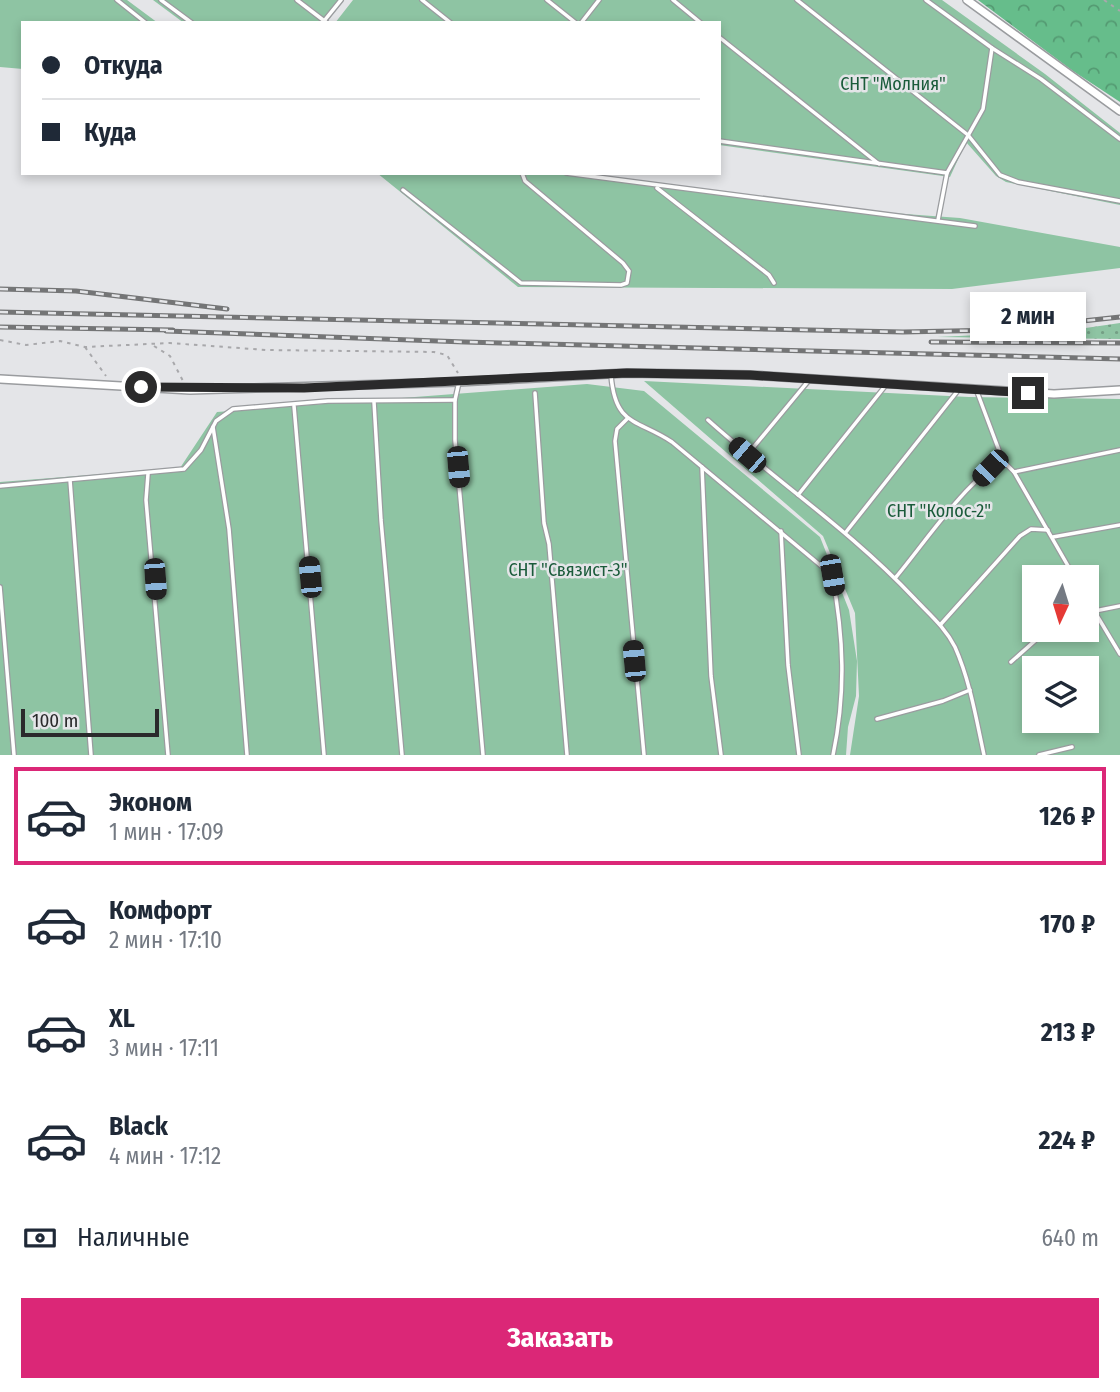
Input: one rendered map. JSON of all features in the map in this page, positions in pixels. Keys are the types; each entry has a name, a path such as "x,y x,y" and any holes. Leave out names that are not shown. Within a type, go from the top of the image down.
{"street":[{"path":"967,0 1120,111"},
{"path":"0,379 190,390 459,383 611,373 810,379 1054,394 1120,390"}],"lane":[{"path":"117,0 143,21"},
{"path":"161,0 189,21"},
{"path":"297,0 324,21"},
{"path":"326,21 341,0"},
{"path":"422,0 448,21"},
{"path":"547,0 575,21"},
{"path":"580,21 599,0"},
{"path":"673,0 699,21"},
{"path":"797,0 968,135 1004,177 1120,201"},
{"path":"926,0 992,48 1041,79 1120,139"},
{"path":"721,39 881,166"},
{"path":"938,220 947,173 983,109 992,48"},
{"path":"721,141 881,166 947,173"},
{"path":"403,190 521,283 627,283 629,271 623,263 525,181 523,175"},
{"path":"580,175 856,213 975,226"},
{"path":"655,186 670,201 769,275 774,284"},
{"path":"611,373 612,391 621,411 635,425 653,429 832,575 841,639 843,708 833,755"},
{"path":"747,455 810,379"},
{"path":"459,383 455,400 455,440 483,755"},
{"path":"798,495 887,384"},
{"path":"846,532 960,388"},
{"path":"976,389 1003,461 1014,472 1068,565"},
{"path":"535,393 567,755"},
{"path":"0,486 184,469 201,450 213,427 225,413 233,409 295,406 328,401 455,400"},
{"path":"374,402 382,534 402,755"},
{"path":"295,406 324,755"},
{"path":"628,418 617,429 615,441 644,755"},
{"path":"708,420 747,455 846,532 896,578 941,625 954,645 970,690 984,755"},
{"path":"213,427 229,529 247,755"},
{"path":"1014,472 1120,450"},
{"path":"896,578 970,489 990,468 1003,461"},
{"path":"702,467 711,676 721,755"},
{"path":"148,474 146,500 168,755"},
{"path":"70,480 91,755"},
{"path":"1052,537 1120,525"},
{"path":"941,625 1020,536 1031,529 1048,530"},
{"path":"781,531 788,665 799,755"},
{"path":"0,587 14,755"},
{"path":"1099,610 1120,606"},
{"path":"1099,619 1120,654"},
{"path":"1011,662 1034,642"},
{"path":"877,719 943,701 970,690"},
{"path":"1039,755 1072,747"}],"path":[{"path":"1104,0 1120,11"},
{"path":"0,340 26,345 60,341 85,347 152,345 434,352 447,355 454,363 459,383"},
{"path":"152,345 170,356 190,390"},
{"path":"85,347 117,386"}],"green space":[{"path":"0,0 127,0 155,21 21,21 21,69 0,67"},
{"path":"153,0 342,0 326,21 181,21"},
{"name":"СНТ \"Молния\"","path":"353,0 942,0 1045,74 1120,133 1120,205 1006,182 996,176 966,142 950,177 721,145 721,21 337,21"},
{"path":"978,0 1120,0 1120,102 1073,71"},
{"path":"379,175 596,175 850,210 960,218 1120,247 1120,268 952,289 518,287"},
{"path":"1120,323 1120,339 937,337 1065,331"},
{"name":"СНТ \"Колос-2\"","path":"644,381 969,397 1120,399 1120,755 850,755 859,696 855,613 823,536"},
{"name":"СНТ \"Связист-3\"","path":"587,384 644,391 820,537 849,610 857,661 856,696 848,727 846,755 0,755 0,482 180,468 217,412"}],"railway":[{"path":"0,289 76,291 227,309"},
{"path":"0,312 903,332 999,330 1120,317"},
{"path":"0,327 173,330"},
{"path":"166,331 465,342 1120,359"},
{"path":"931,342 1120,343"}],"route":[{"path":"141,387 190,390 304,388 459,383 627,373 750,375 1028,393"}]}
